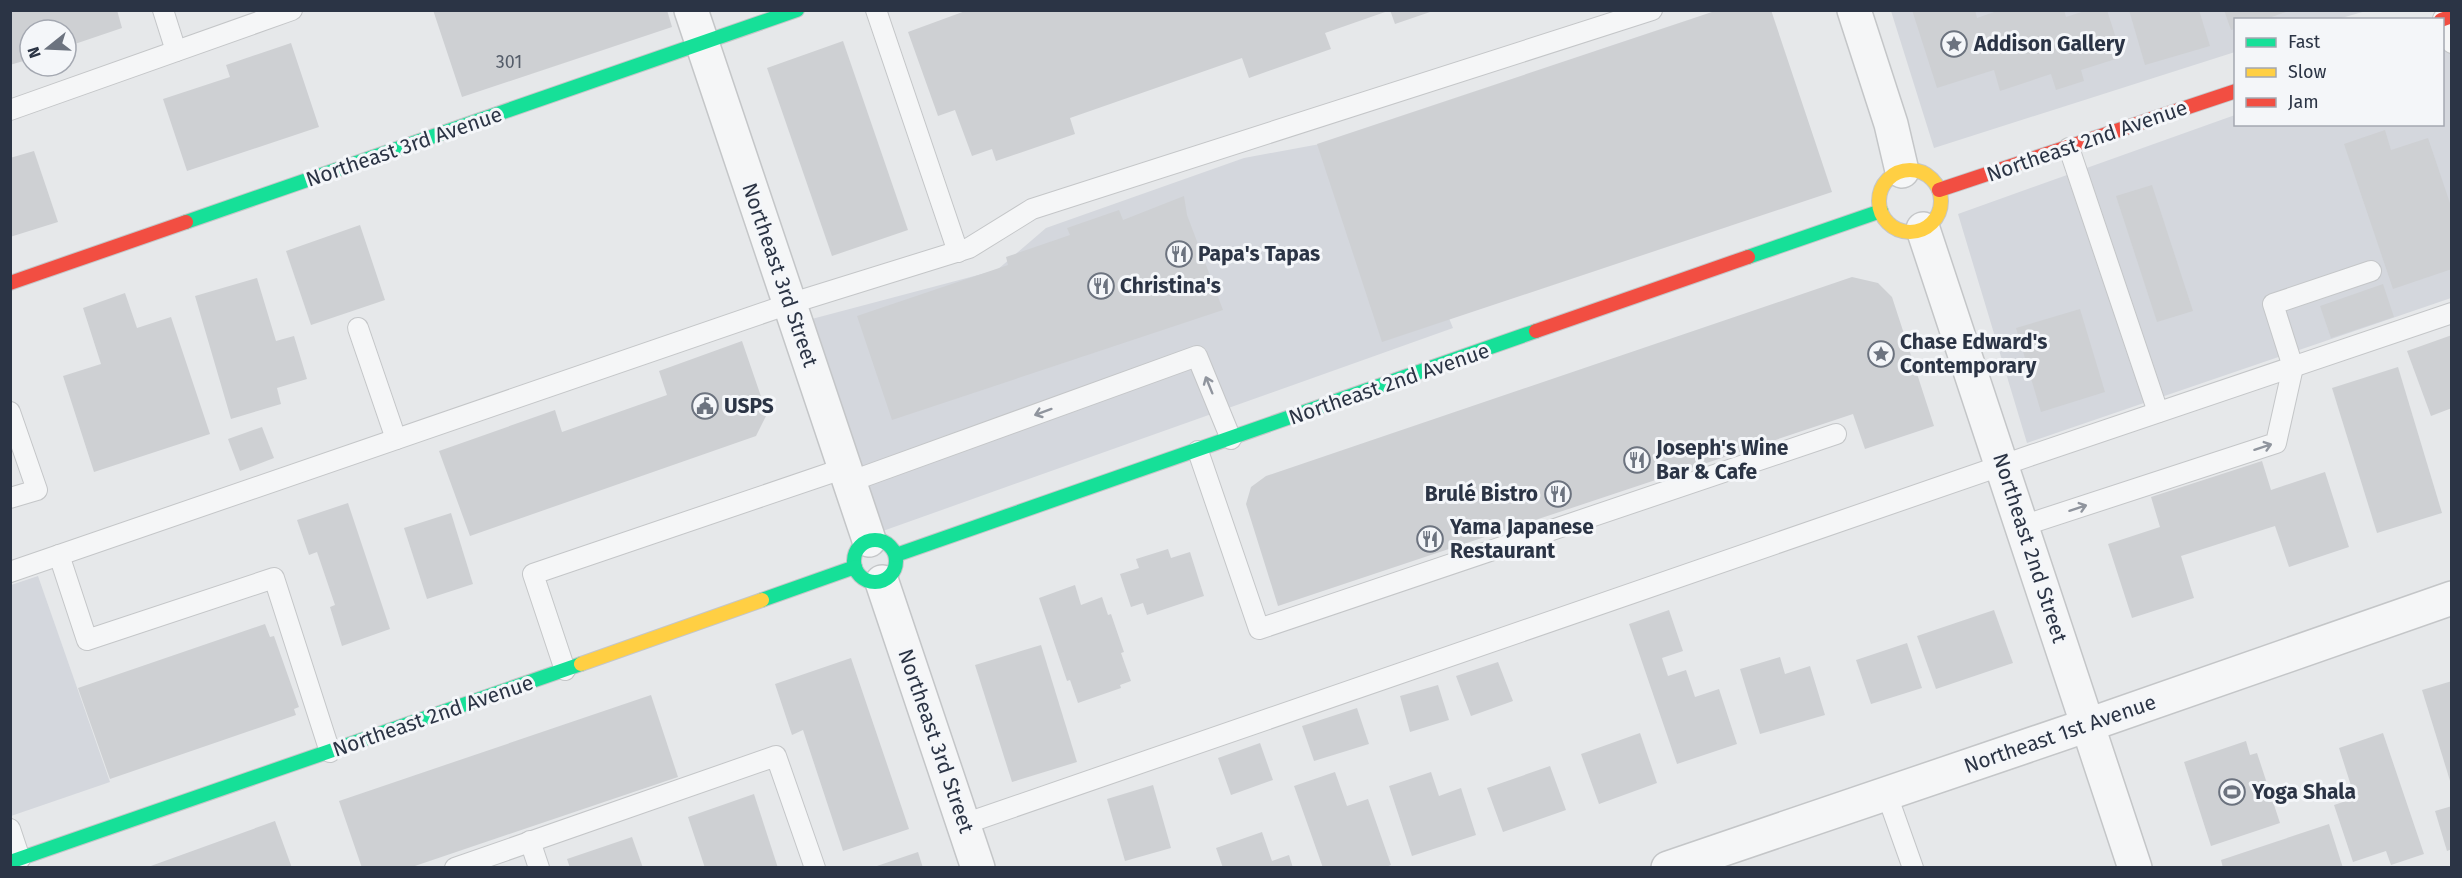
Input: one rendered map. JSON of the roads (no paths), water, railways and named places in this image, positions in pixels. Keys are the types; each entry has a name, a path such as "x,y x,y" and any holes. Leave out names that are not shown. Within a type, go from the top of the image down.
{"street":[{"name":"Northeast 3rd Street","path":"691,10 978,867"},
{"name":"Northeast 3rd Avenue","path":"10,283 797,10"},
{"path":"1854,10 1891,124 1902,171"},
{"name":"Northeast 2nd Avenue","path":"1939,190 2234,91"},
{"path":"1902,171 1920,172 1928,176 1939,190 1941,199 1936,217 1923,229 1903,231 1886,220 1881,211 1879,201 1886,182 1902,171"},
{"name":"Northeast 2nd Avenue","path":"15,860 1198,451 1881,211"},
{"name":"Northeast 2nd Street","path":"1923,229 2003,465 2134,867"},
{"name":"Northeast 1st Avenue","path":"1668,867 2088,725 2451,598"}],"lane":[{"path":"163,10 176,51"},
{"path":"10,110 292,10"},
{"path":"876,10 958,252"},
{"path":"10,572 789,304 958,252 969,248 1032,209 1652,10"},
{"path":"2445,18 2451,44"},
{"path":"2069,148 2158,412"},
{"path":"2022,526 2276,443 2293,367 2273,304 2371,271"},
{"path":"964,824 2003,465 2451,313"},
{"path":"358,328 396,439"},
{"path":"565,670 533,574 847,475 1197,356 1231,439"},
{"path":"10,412 37,490 10,498"},
{"path":"1198,451 1259,629 1836,434"},
{"path":"59,555 87,640 274,578 330,752"},
{"path":"455,867 776,756 815,867"},
{"path":"1886,792 1913,867"},
{"path":"10,829 15,860"},
{"path":"530,841 539,867"}],"place":[{"name":"Addison Gallery","path":"1954,44"},
{"name":"Papa's Tapas","path":"1179,254"},
{"name":"Christina's","path":"1101,286"},
{"name":"Chase Edward's Contemporary","path":"1881,354"},
{"name":"USPS","path":"705,406"},
{"name":"Joseph's Wine Bar & Cafe","path":"1637,460"},
{"name":"Brulé Bistro","path":"1558,494"},
{"name":"Yama Japanese Restaurant","path":"1430,539"},
{"name":"Yoga Shala","path":"2232,792"}]}
